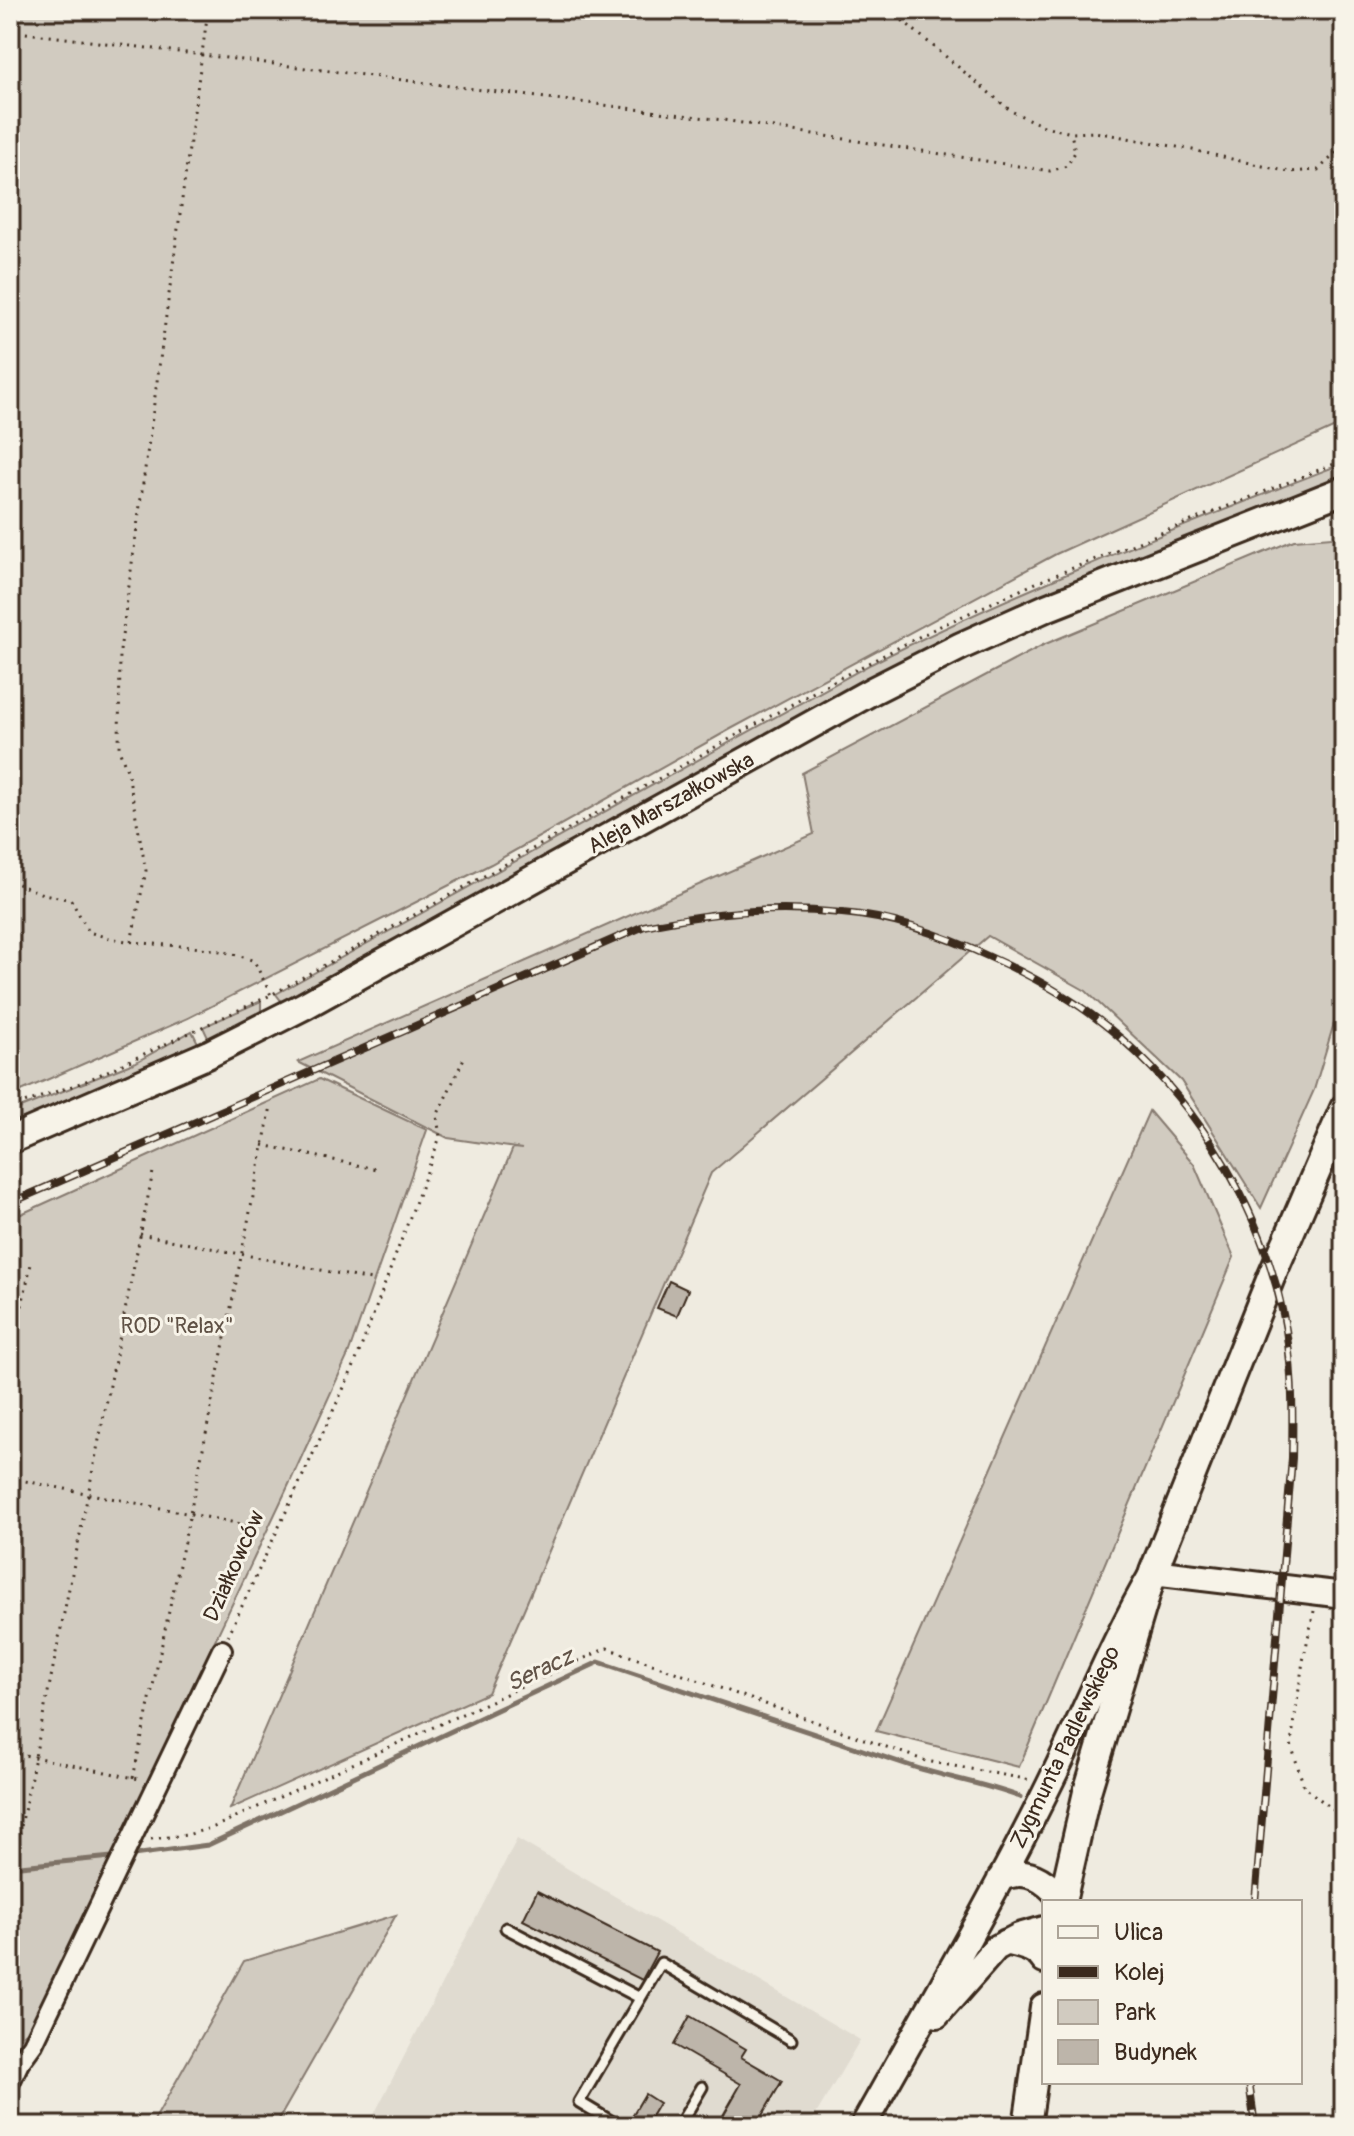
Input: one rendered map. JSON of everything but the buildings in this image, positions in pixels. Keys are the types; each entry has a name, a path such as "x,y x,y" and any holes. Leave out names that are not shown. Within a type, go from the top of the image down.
{"main road":[{"name":"Aleja Marszałkowska","path":"10,1140 209,1054 283,1016 874,690 961,646 1046,608 1344,490"},
{"path":"1062,1900 1087,1792 1153,1572 1272,1275 1344,1108"},
{"path":"1027,2126 1042,2021"}],"street":[{"path":"1153,1572 1344,1595"},
{"name":"Zygmunta Padlewskiego","path":"863,2126 1050,1784 1128,1615 1153,1572"},
{"name":"Działkowców","path":"10,2082 33,2044 222,1650"},
{"name":"Zygmunta Padlewskiego","path":"1000,1879 1010,1874 1028,1874 1050,1885 1061,1900"},
{"name":"Zygmunta Padlewskiego","path":"902,2056 986,1957 1006,1942 1042,1930"},
{"path":"1006,1942 1028,1948 1042,1958"}],"lane":[{"path":"506,1928 640,1998"},
{"path":"619,2126 579,2102 661,1963 791,2040"},
{"path":"679,2126 702,2087"}],"path":[{"path":"131,942 146,871 131,787 119,749 120,651 208,10"},
{"path":"890,10 1011,111 1041,125 1071,133 1083,131 1123,137 1289,172 1318,170 1344,141"},
{"path":"10,31 723,120 1050,171 1067,166 1075,152 1071,133"},
{"path":"10,881 40,893 71,900 89,932 112,940 228,950 254,961 283,1016"},
{"name":"Działkowców","path":"222,1650 354,1366 440,1137 437,1116 465,1056"},
{"path":"133,1778 190,1514 271,1106"},
{"path":"263,1145 380,1170"},
{"path":"10,1862 14,1861 153,1172"},
{"path":"140,1234 371,1280"},
{"path":"10,1361 31,1264"},
{"path":"10,1478 256,1527"},
{"path":"1319,1592 1303,1661 1291,1744 1304,1787 1344,1818"},
{"path":"132,1838 187,1835 214,1827 607,1648 926,1761 1050,1784"},
{"path":"10,1752 133,1778 158,1787"}],"shaded area":[{"path":"517,1839 860,2040 809,2126 368,2126"}],"green space":[{"path":"10,10 1344,10 1344,423 1056,554 729,730 491,864 188,1018 10,1096"},
{"path":"1344,463 1344,475 1055,592 288,1002 282,1002 276,994 871,664 1046,583"},
{"path":"1344,536 1344,990 1314,1090 1261,1208 1181,1081 1086,991 988,936 711,1173 488,1693 230,1809 513,1148 522,1149 448,1138 298,1062 814,834 802,773 1043,645 1294,540"},
{"path":"261,1001 261,1014 209,1040 203,1027"},
{"path":"192,1031 199,1045 10,1127 10,1112 136,1062"},
{"name":"ROD \"Relax\"","path":"319,1079 427,1130 348,1355 30,2030 23,2034 16,2050 11,2049 10,2052 10,1219"},
{"path":"1149,1111 1194,1164 1234,1257 1019,1767 876,1731"},
{"path":"396,1915 275,2126 151,2126 244,1961"}],"waterway":[{"name":"Seracz","path":"133,1855 208,1845 599,1662 914,1767 1020,1797"},
{"name":"Seracz","path":"10,1867 112,1857"}],"railway":[{"path":"10,1203 644,926 694,917 767,910 861,915 938,935 1044,984 1094,1016 1124,1041 1179,1098 1203,1131 1244,1201 1260,1238 1283,1314 1291,1368 1292,1458 1255,1900"},
{"path":"1249,2084 1255,2126"}]}
